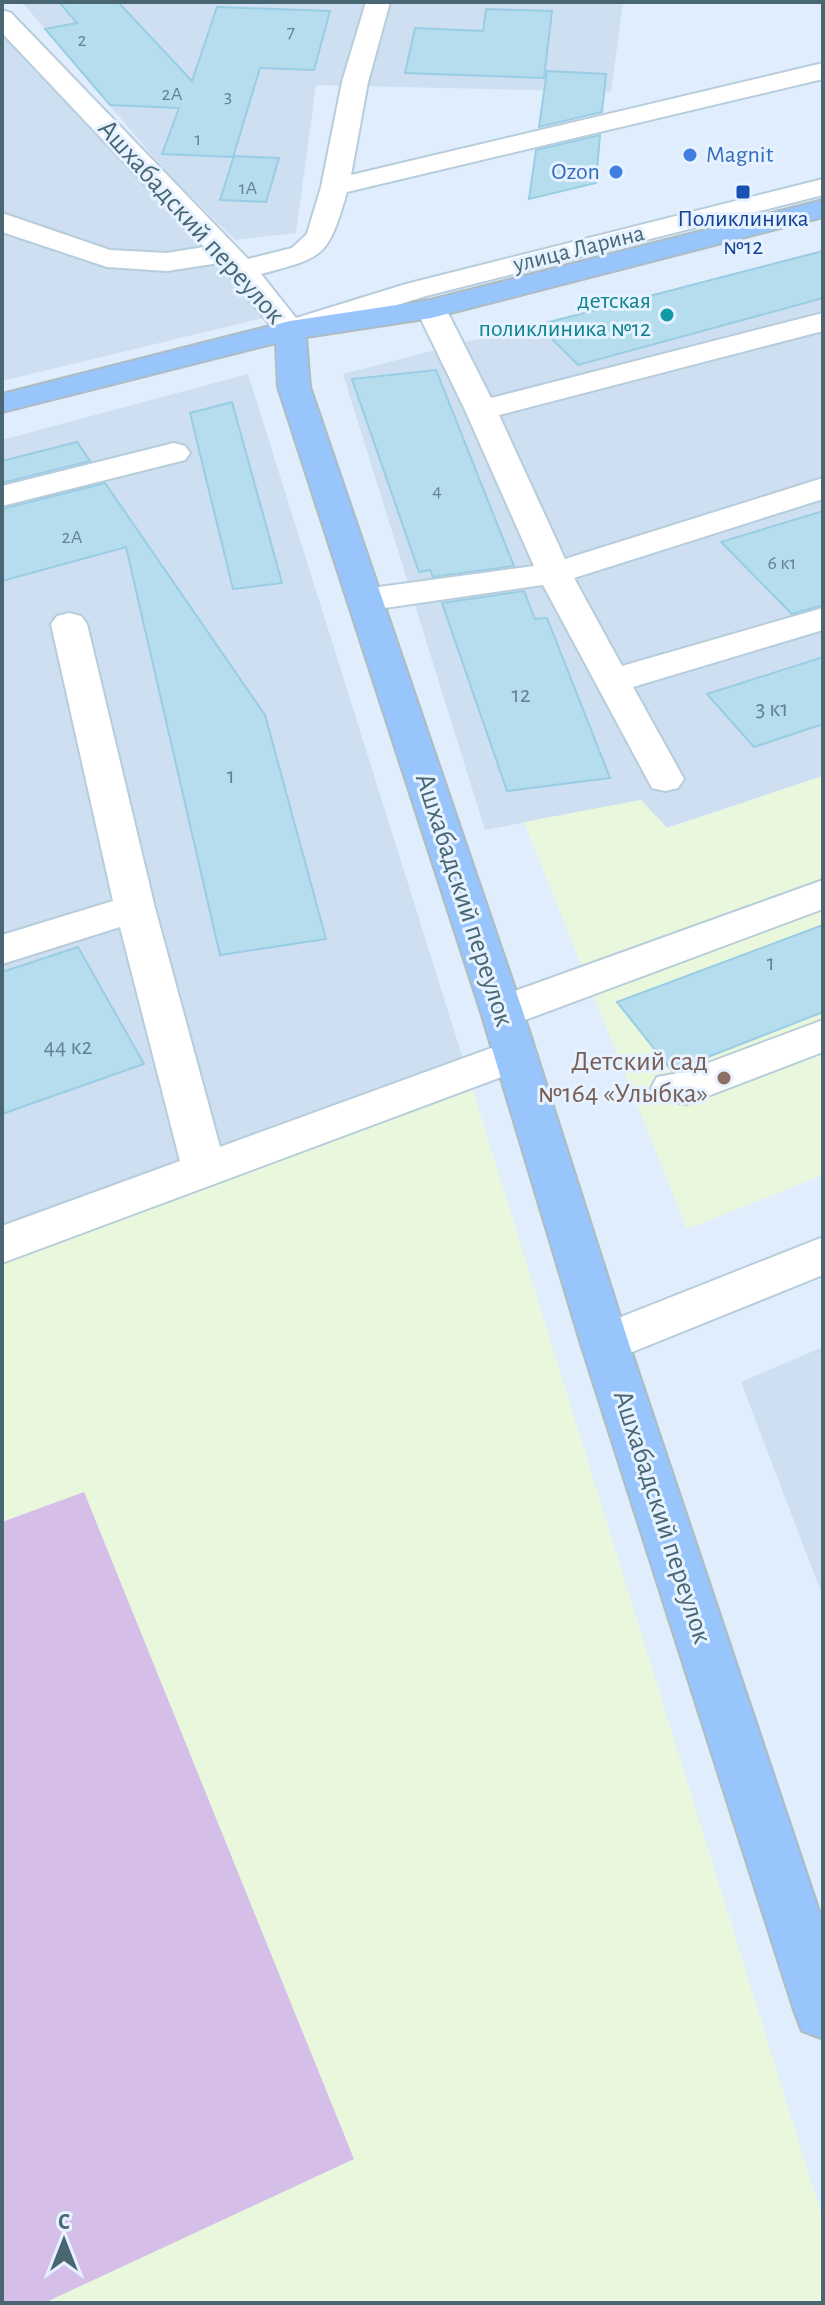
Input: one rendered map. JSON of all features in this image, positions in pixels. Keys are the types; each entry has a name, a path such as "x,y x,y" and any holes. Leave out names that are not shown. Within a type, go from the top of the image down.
{"main road":[{"name":"улица Ларина","path":"2,403 290,330 431,309 823,208"},
{"name":"Ашхабадский переулок","path":"290,330 294,387 502,1012 605,1344 823,2010"}],"street":[{"path":"2,222 107,258 167,262 233,261 302,254 320,237 335,187 355,82 378,2"},
{"name":"Ашхабадский переулок","path":"2,18 233,261 290,330"},
{"path":"335,187 823,71"},
{"name":"улица Ларина","path":"290,330 416,290 823,187"},
{"path":"431,309 481,410 554,573 665,779"},
{"path":"481,410 823,322"},
{"path":"2,496 174,453"},
{"path":"364,600 554,573 823,488"},
{"path":"612,681 823,619"},
{"path":"69,624 135,908 205,1172"},
{"path":"502,1012 823,894"},
{"path":"2,950 135,908"},
{"path":"672,1088 687,1088 823,1035"},
{"path":"2,1245 516,1055"},
{"path":"605,1344 823,1255"}],"shaded area":[{"path":"22,2 623,2 611,92 316,85 296,233 235,240 167,173"},
{"path":"2,24 267,317 2,381"},
{"path":"823,250 823,776 667,828 641,800 485,830 343,374"},
{"path":"248,374 469,1078 2,1248 2,440"},
{"name":"Детский сад №164 «Улыбка»","path":"823,776 823,1175 687,1229 524,822 641,800 667,828"},
{"path":"469,1078 823,2220 823,2303 2,2303 2,1248"},
{"path":"823,1347 823,1597 741,1382"},
{"path":"84,1492 354,2159 44,2303 2,2303 2,1522"}],"building":[{"path":"59,2 118,2 192,81 217,7 330,11 314,70 260,68 233,157 162,154 179,108 110,105 45,29 77,23"},
{"path":"486,9 552,11 544,78 405,73 415,28 483,31"},
{"path":"547,71 606,74 602,112 539,127"},
{"path":"600,135 596,183 529,199 536,150"},
{"path":"234,156 279,158 266,202 220,200"},
{"name":"детская поликлиника №12","path":"823,251 823,298 578,365 538,325"},
{"path":"436,370 514,566 433,577 430,570 419,572 352,379"},
{"path":"232,402 282,583 233,589 190,413"},
{"path":"77,442 90,461 2,483 2,461"},
{"path":"105,483 265,715 326,939 220,955 126,547 2,581 2,509"},
{"path":"823,511 823,605 792,614 721,542"},
{"path":"524,591 535,619 547,618 610,778 507,791 442,603"},
{"path":"823,657 823,724 754,747 707,694"},
{"path":"823,925 823,1012 672,1071 617,1002"},
{"path":"78,947 144,1064 2,1114 2,972"}],"place":[{"name":"Magnit","path":"690,155"},
{"name":"Ozon","path":"616,172"},
{"name":"Поликлиника №12","path":"743,192"},
{"name":"детская поликлиника №12","path":"667,315"},
{"name":"Детский сад №164 «Улыбка»","path":"724,1078"}]}
